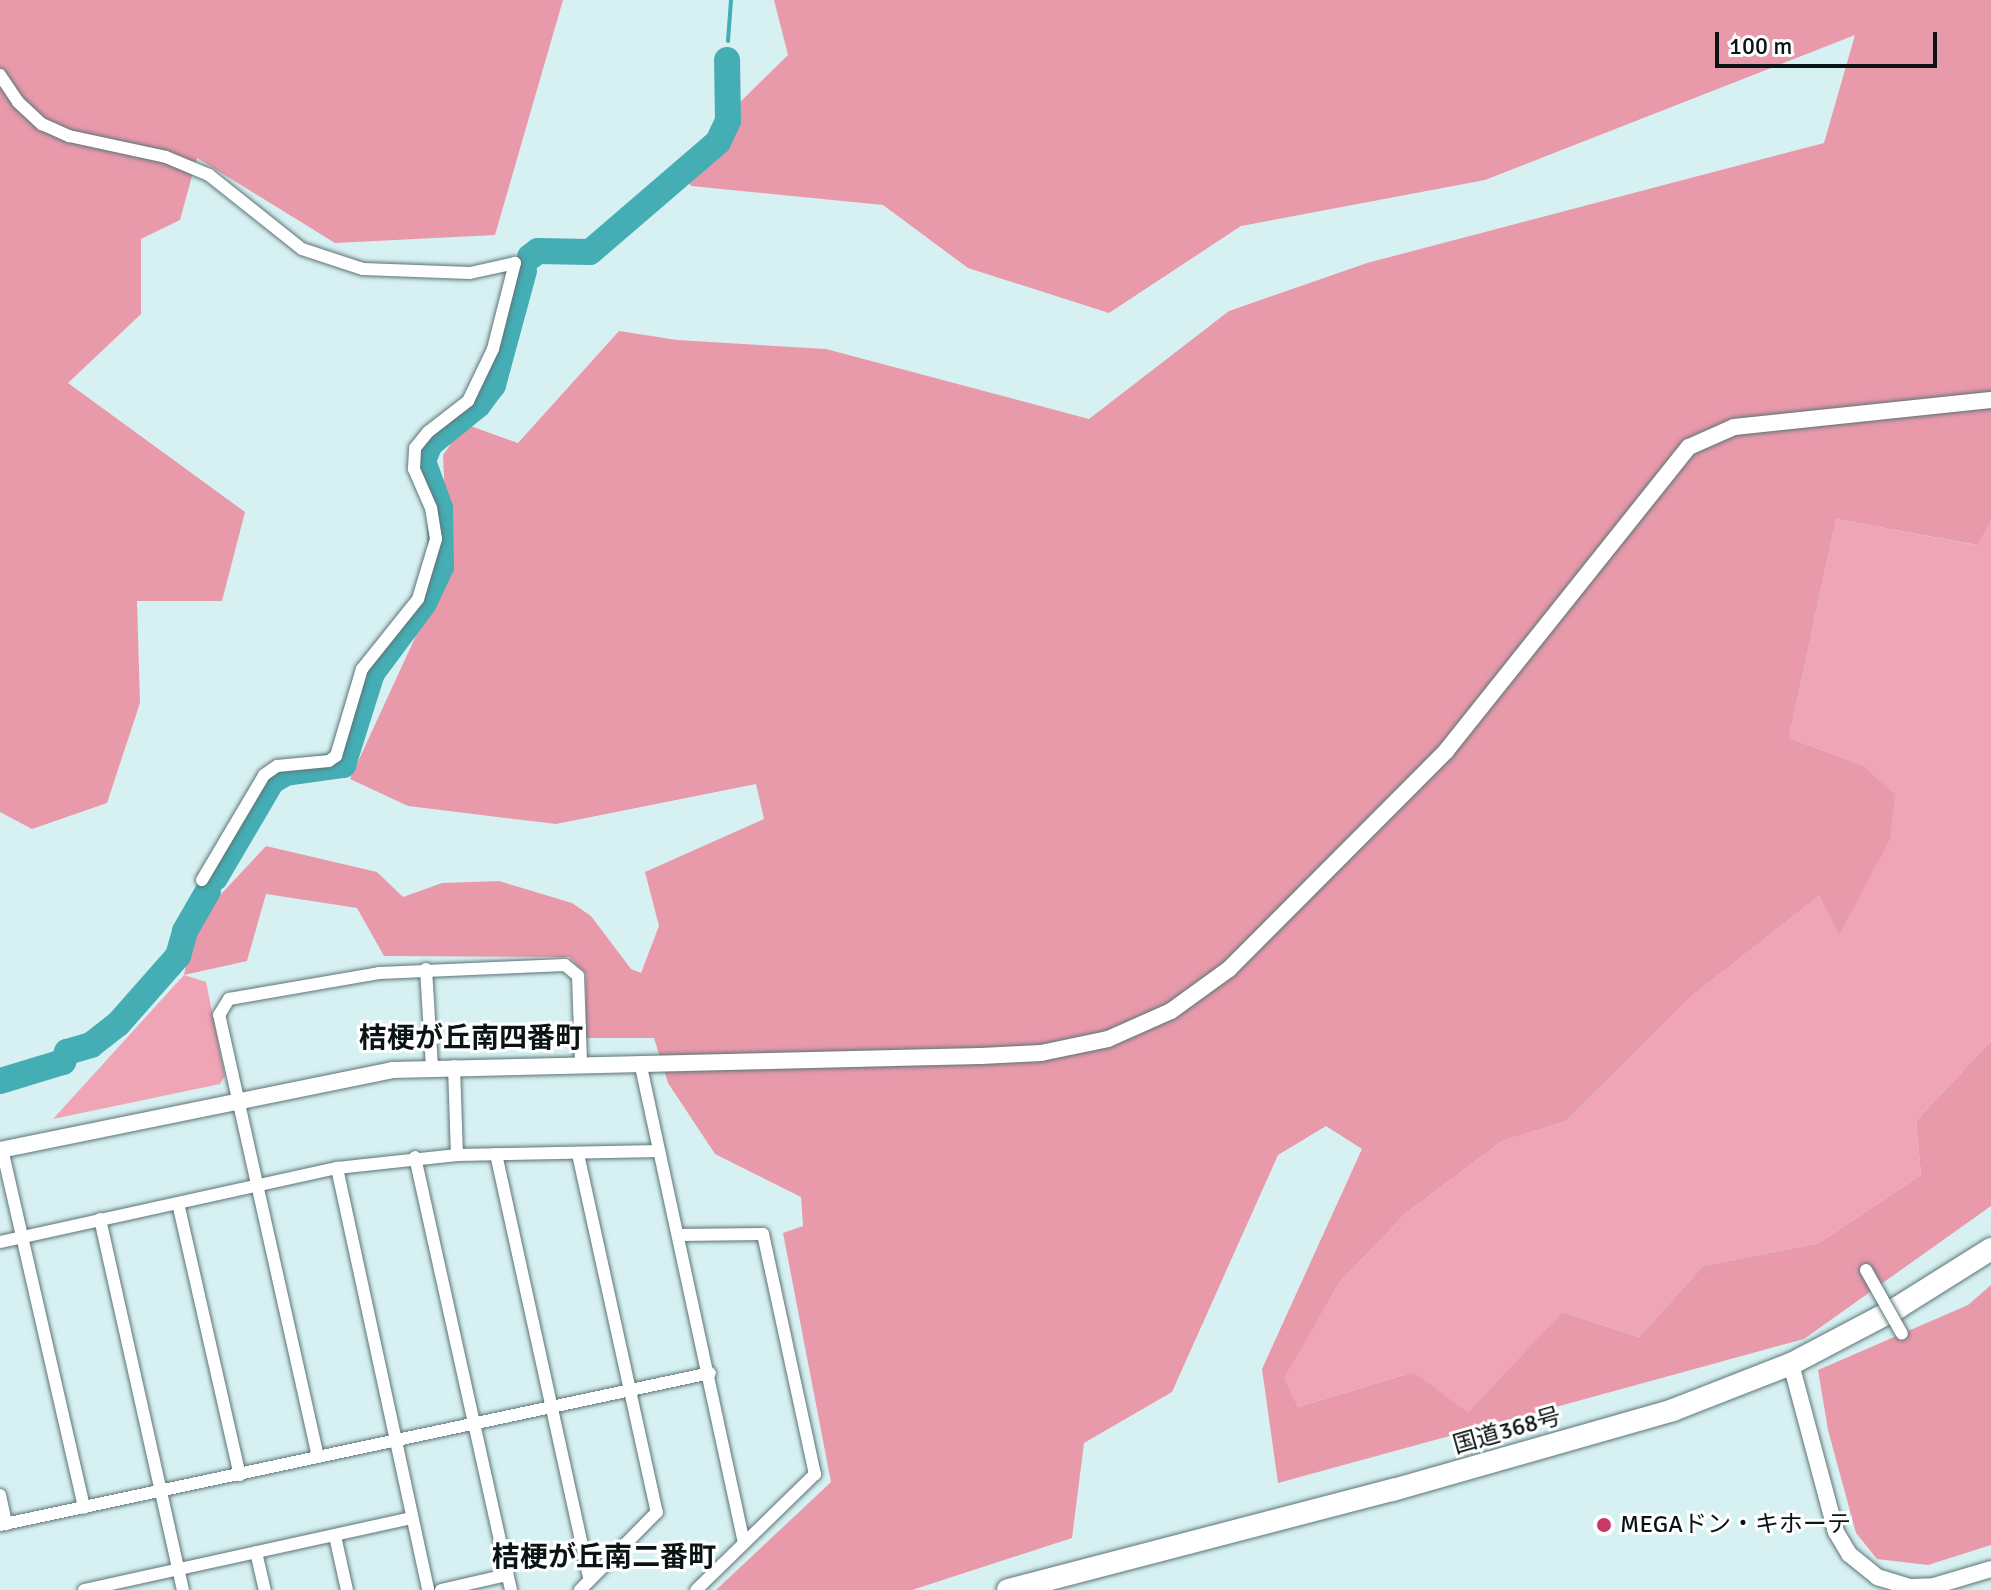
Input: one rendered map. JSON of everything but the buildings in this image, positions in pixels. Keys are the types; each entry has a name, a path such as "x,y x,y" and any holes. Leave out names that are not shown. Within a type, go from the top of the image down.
{"highway":[{"name":"国道368号","path":"1008,1590 1049,1584 1629,1423 1791,1364 1897,1308 1991,1249"}],"street":[{"path":"0,75 18,102 42,124 69,136 166,157 209,175 302,249 363,269 470,273 515,263 493,349 468,401 428,432 415,448 414,469 431,508 436,539 418,599 358,677 336,756 329,761 285,764 264,775 202,880"},
{"path":"84,1508 1,1149 315,1082 432,1067 1041,1053 1096,1042 1152,1021 1229,969 1446,751 1689,447 1734,427 1991,400"},
{"path":"318,1457 219,1015 229,999 355,975 426,969 565,965 578,976 581,1063"},
{"path":"426,969 432,1067"},
{"path":"640,1062 710,1373 744,1542"},
{"path":"454,1066 457,1155"},
{"path":"0,1242 337,1168 415,1157 659,1151"},
{"path":"496,1154 590,1580"},
{"path":"578,1154 657,1512 580,1590"},
{"path":"415,1157 511,1590"},
{"path":"337,1168 428,1590"},
{"path":"178,1203 240,1475"},
{"path":"100,1219 183,1590"},
{"path":"678,1235 763,1234 815,1474 696,1590"},
{"path":"1866,1270 1902,1334"},
{"path":"1791,1364 1836,1532 1857,1563 1889,1583 1923,1587 1991,1569"},
{"path":"0,1495 3,1524 710,1373"},
{"path":"84,1590 412,1518"},
{"path":"335,1536 347,1590"},
{"path":"256,1552 265,1590"},
{"path":"441,1590 507,1575"}],"shaded area":[{"path":"0,0 563,0 495,235 335,243 197,158 180,220 141,239 141,314 68,383 245,512 222,601 137,601 140,703 107,803 32,829 0,812"},
{"path":"774,0 1991,0 1991,521 1977,545 1836,519 1789,738 1862,765 1895,795 1890,839 1839,935 1819,896 1693,995 1566,1121 1502,1141 1406,1213 1339,1283 1284,1378 1298,1407 1414,1372 1468,1413 1562,1312 1639,1337 1703,1266 1819,1243 1921,1175 1916,1121 1991,1041 1991,1206 1804,1339 1278,1483 1262,1369 1362,1149 1326,1126 1278,1155 1172,1392 1084,1443 1072,1538 912,1590 716,1590 831,1482 783,1233 803,1226 801,1197 715,1154 668,1083 654,1038 586,1038 586,974 569,957 384,956 357,908 266,894 247,961 184,975 195,922 266,846 377,872 403,897 442,883 499,881 572,903 591,916 631,969 641,973 659,926 645,872 764,819 756,784 556,824 408,806 350,779 448,566 443,455 465,424 518,443 619,331 677,340 826,349 1089,419 1229,311 1367,263 1824,143 1855,35 1485,180 1241,226 1109,313 968,268 883,205 691,186 677,164 788,55"},
{"path":"1836,519 1976,545 1991,521 1991,1041 1916,1121 1921,1175 1819,1243 1703,1266 1639,1337 1562,1312 1468,1414 1414,1372 1298,1407 1283,1378 1339,1283 1406,1213 1502,1141 1566,1121 1693,995 1819,896 1839,934 1862,765 1789,738"},
{"path":"184,975 206,982 225,1076 220,1084 53,1119"},
{"path":"1991,1285 1991,1545 1928,1565 1877,1559 1856,1533 1828,1430 1818,1370 1968,1305"}],"waterway":[{"path":"728,41 731,0"},
{"path":"530,257 538,251 590,252 718,142 728,121 727,60"},
{"path":"215,878 272,781 286,773 343,765 372,673 424,603 441,567 440,508 423,461 430,444 478,405 493,385 524,271"},
{"path":"0,1081 63,1062 67,1052 91,1045 118,1024 178,956 185,931 208,891"}],"place":[{"name":"MEGAドン・キホーテ","path":"1604,1525"}],"district":[{"name":"桔梗が丘南四番町","path":"471,1038"},
{"name":"桔梗が丘南二番町","path":"604,1557"}]}
